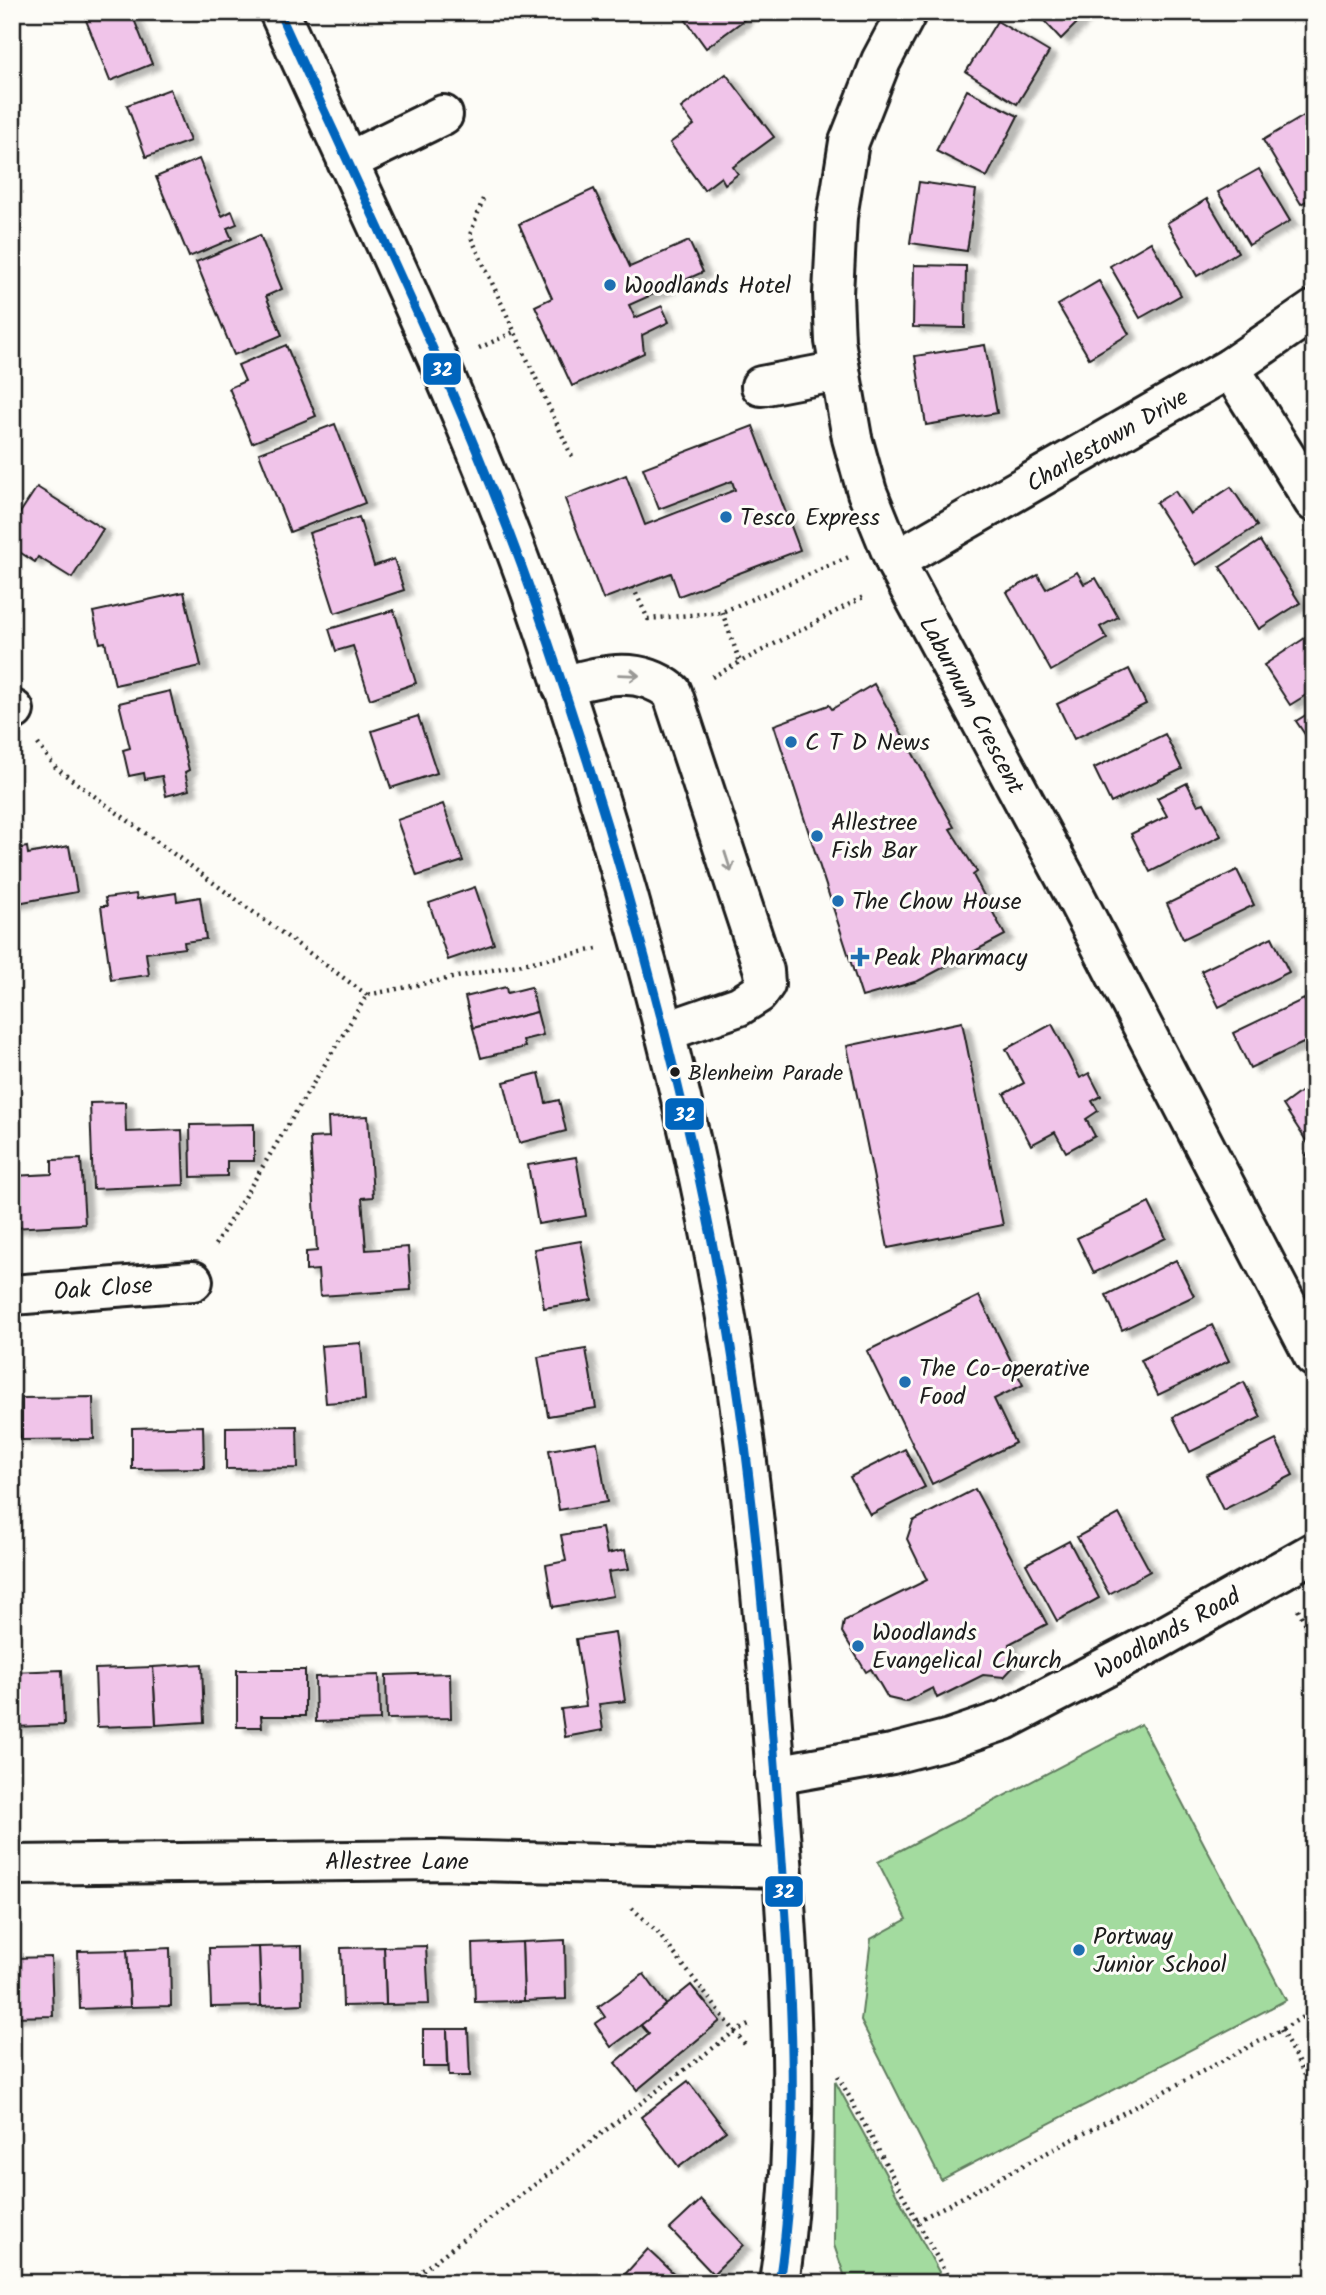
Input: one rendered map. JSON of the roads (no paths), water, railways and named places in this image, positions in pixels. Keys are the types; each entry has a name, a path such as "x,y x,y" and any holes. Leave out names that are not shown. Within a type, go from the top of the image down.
{"street":[{"path":"279,12 450,389 494,494 562,686 639,939 664,1032 713,1256 737,1392 762,1597 782,1868 794,2104 789,2213 779,2283"},
{"name":"Laburnum Crescent","path":"907,12 881,61 849,142 837,217 833,294 839,371 863,479 895,559 1074,894 1314,1357"},
{"path":"347,162 443,115"},
{"name":"Charlestown Drive","path":"895,559 1230,368 1314,310"},
{"path":"1230,368 1314,502"},
{"path":"761,386 839,371"},
{"path":"562,686 632,673 659,681 672,692 764,971 765,984 758,994 739,1006 664,1032"},
{"name":"Oak Close","path":"12,1295 193,1281"},
{"name":"Woodlands Road","path":"775,1775 892,1754 950,1740 1004,1720 1314,1552"},
{"name":"Allestree Lane","path":"12,1865 423,1860 782,1868"}],"place":[{"name":"Woodlands Hotel","path":"610,285"},
{"name":"Tesco Express","path":"726,517"},
{"name":"C T D News","path":"791,742"},
{"name":"Allestree Fish Bar","path":"817,836"},
{"name":"The Chow House","path":"838,901"},
{"name":"Peak Pharmacy","path":"860,957"},
{"name":"Blenheim Parade","path":"675,1072"},
{"name":"The Co-operative Food","path":"905,1382"},
{"name":"Woodlands Evangelical Church","path":"858,1646"},
{"name":"Portway Junior School","path":"1079,1950"}]}
